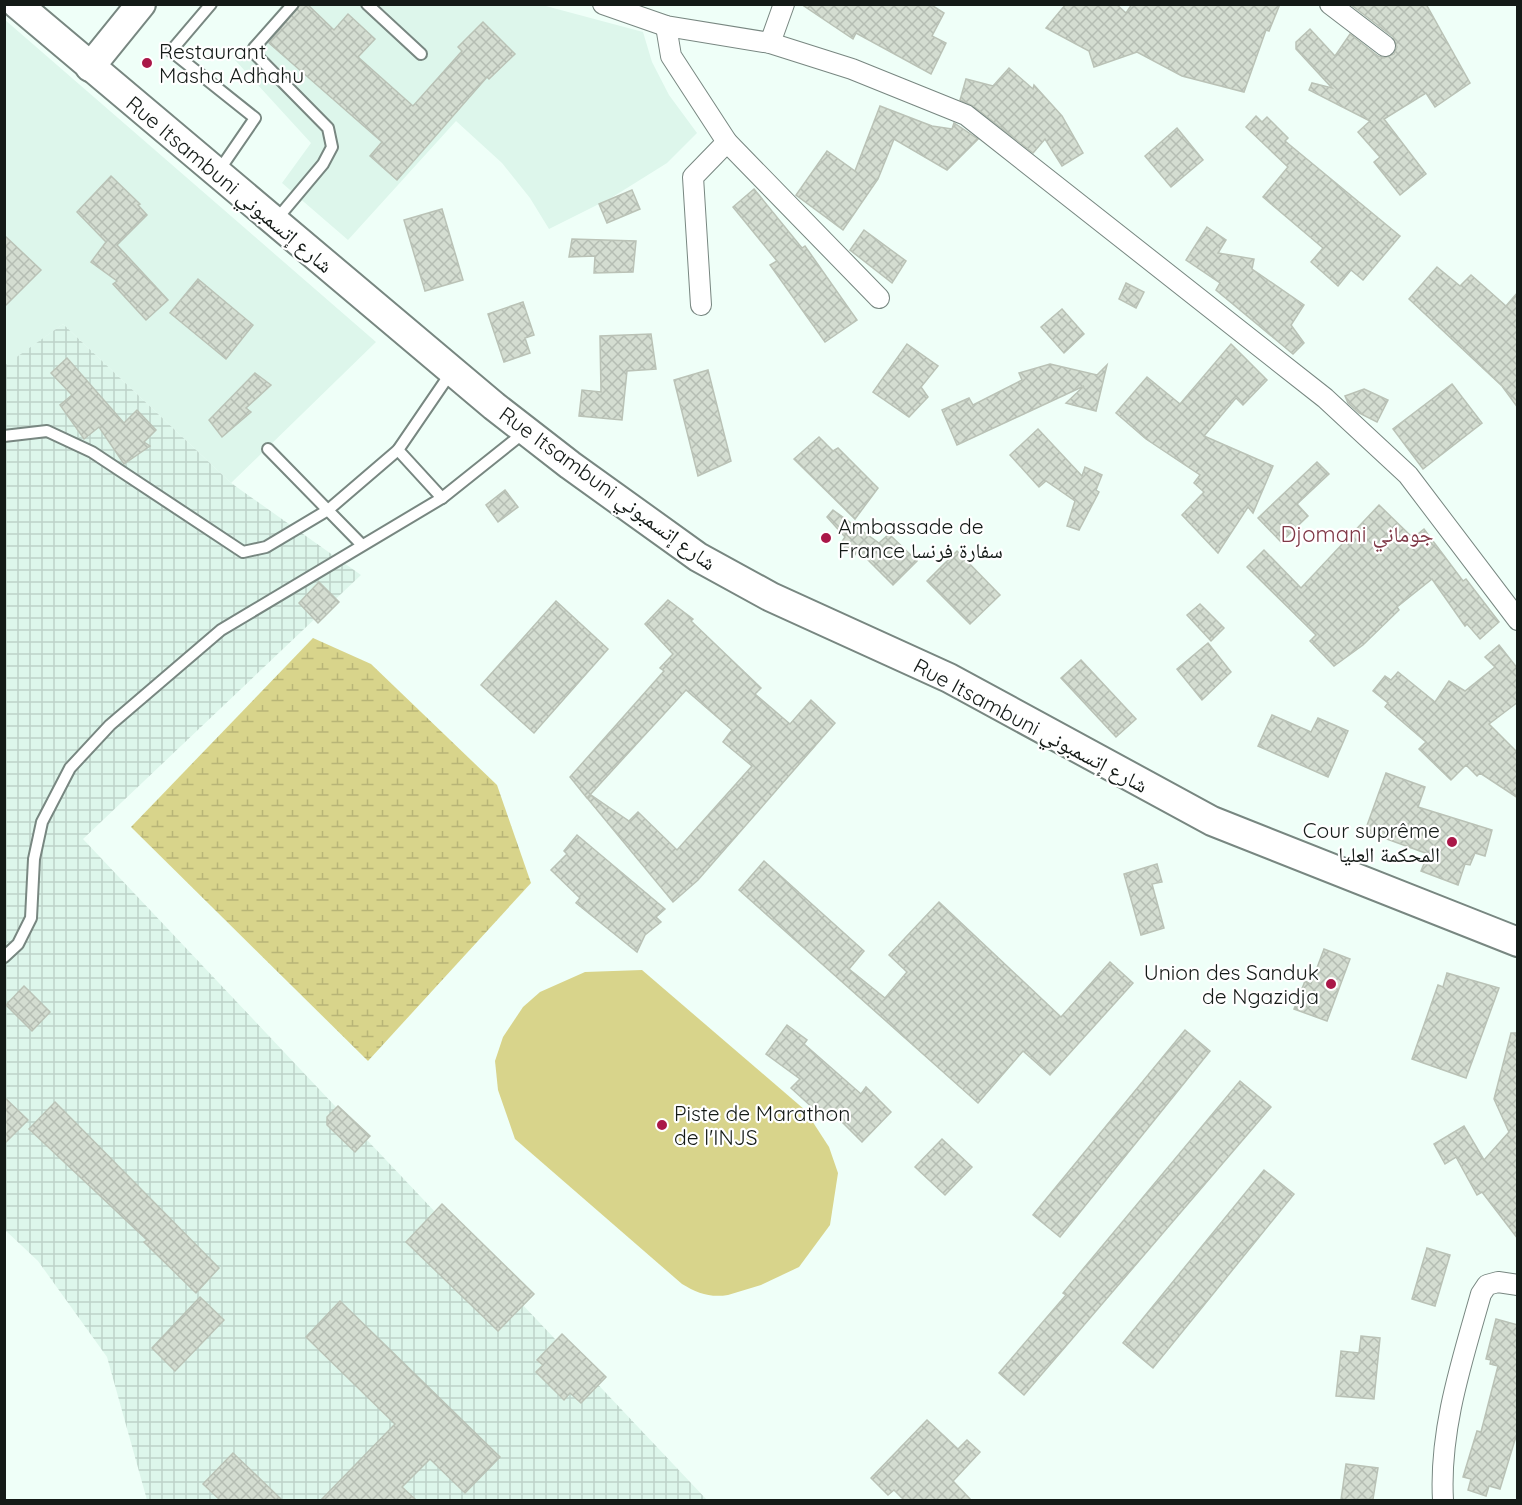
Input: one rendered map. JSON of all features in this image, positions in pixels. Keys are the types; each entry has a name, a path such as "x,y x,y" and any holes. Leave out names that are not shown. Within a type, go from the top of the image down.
{"main road":[{"name":"Rue Itsambuni شارع إتسمبوني","path":"17,4 526,431 698,557 771,597 949,678 1212,821 1381,887"},
{"path":"90,67 141,4"},
{"path":"1381,887 1518,921"},
{"path":"1381,887 1518,942"}],"street":[{"path":"603,4 666,26 770,43 852,69 966,115 1325,398 1408,475 1518,620"},
{"path":"770,43 784,4"},
{"path":"1330,4 1385,46"},
{"path":"666,26 671,56 727,142 879,298"},
{"path":"701,305 693,177 727,142"},
{"path":"1443,1500 1441,1465 1458,1377 1481,1294 1487,1285 1498,1282 1518,1285"}],"lane":[{"path":"211,4 171,51 255,118 218,172"},
{"path":"275,220 323,164 332,147 328,129 255,54 254,48 293,4"},
{"path":"367,4 421,54"},
{"path":"4,436 47,431 92,452 243,552 266,548 328,510 398,450 452,370"},
{"path":"4,957 18,944 31,918 34,859 42,822 70,768 110,724 221,630 295,588 361,544 442,498 526,431"},
{"path":"268,448 361,544"},
{"path":"398,450 442,498"}],"shaded area":[{"path":"282,5 542,5 643,32 652,62 669,95 697,133 667,163 611,198 549,229 530,198 502,163 456,121 348,240 282,183 311,143 235,60"},
{"path":"4,19 376,342 231,483 63,324 5,366"},
{"path":"63,324 231,483 361,575 83,839 707,1500 147,1500 107,1357 38,1261 5,1230 4,366"}],"green space":[{"path":"313,638 371,664 497,785 531,883 368,1061 131,827"},
{"name":"Piste de Marathon de l'INJS","path":"642,970 805,1110 829,1147 838,1173 830,1225 799,1267 761,1285 728,1295 715,1296 698,1292 682,1284 515,1139 498,1090 495,1061 503,1037 523,1007 540,992 585,972"}],"building":[{"path":"300,4 307,4 334,30 348,14 375,39 358,57 413,106 462,51 458,47 483,22 515,54 489,79 487,77 397,180 370,156 382,142 269,43"},
{"path":"801,4 930,4 944,13 932,36 946,43 931,74 856,33 853,39"},
{"path":"1066,4 1116,4 1126,13 1132,4 1280,4 1269,31 1266,30 1244,92 1182,76 1137,52 1094,67 1089,51 1046,28"},
{"path":"1350,4 1426,4 1470,83 1435,107 1426,93 1384,119 1426,174 1400,195 1374,162 1380,157 1358,132 1370,121 1309,90 1312,83 1332,88 1296,49 1296,42 1310,29 1335,56 1350,34 1378,56 1384,58 1394,54 1397,47 1393,37"},
{"path":"1009,68 1033,89 1034,85 1062,116 1083,153 1062,166 1045,139 1033,153 973,106 960,100 966,79 993,86"},
{"path":"880,106 932,126 952,129 954,123 978,139 947,170 894,139 878,179 843,230 796,195 827,151 855,171"},
{"path":"1256,116 1262,122 1267,117 1288,138 1285,141 1400,236 1363,280 1351,270 1338,286 1311,262 1323,248 1263,197 1288,167 1246,127"},
{"path":"1177,128 1203,160 1171,187 1145,156"},
{"path":"111,176 140,204 138,205 147,215 117,245 168,300 146,320 113,284 117,281 91,262 106,242 77,212"},
{"path":"754,189 802,248 805,246 857,320 825,342 770,265 777,261 733,207"},
{"path":"632,190 640,209 607,223 599,204"},
{"path":"442,209 463,280 425,291 404,220"},
{"path":"1207,227 1226,240 1218,253 1254,259 1252,269 1304,305 1291,325 1304,343 1293,354 1216,290 1220,283 1186,260"},
{"path":"864,230 906,261 892,283 850,250"},
{"path":"4,235 41,270 4,307"},
{"path":"572,239 636,241 633,272 594,273 595,256 569,257"},
{"path":"1437,267 1460,286 1471,275 1506,306 1518,292 1518,408 1502,386 1409,299"},
{"path":"198,279 253,325 226,359 170,313"},
{"path":"1126,283 1144,292 1136,308 1119,299"},
{"path":"523,302 534,335 525,338 530,353 504,362 488,314"},
{"path":"1062,309 1084,334 1064,353 1041,327"},
{"path":"651,334 656,369 627,371 622,420 579,416 582,390 601,392 600,336"},
{"path":"907,344 938,366 921,387 928,397 909,417 873,392"},
{"path":"1231,344 1267,380 1243,405 1236,398 1204,436 1273,466 1253,513 1248,507 1218,553 1182,515 1204,492 1194,483 1200,475 1146,439 1116,413 1147,377 1180,404"},
{"path":"67,358 124,423 137,410 156,430 144,442 150,446 124,464 99,427 84,439 60,405 72,395 51,373"},
{"path":"1050,364 1097,375 1107,365 1096,411 1066,403 1084,386 957,445 942,410 969,398 973,405 1022,380 1019,373"},
{"path":"708,370 731,461 698,476 674,380"},
{"path":"255,373 271,385 246,408 251,412 222,437 209,420"},
{"path":"1452,384 1482,423 1423,469 1393,429"},
{"path":"1364,389 1388,400 1377,422 1359,413 1348,403 1345,396"},
{"path":"1038,429 1082,476 1085,467 1102,475 1096,490 1099,492 1079,530 1067,526 1075,501 1046,481 1039,487 1010,455"},
{"path":"819,437 833,451 838,448 878,488 855,519 794,459"},
{"path":"1317,462 1329,474 1297,504 1308,516 1281,542 1258,518"},
{"path":"505,490 518,507 498,522 486,505"},
{"path":"1379,505 1413,538 1424,529 1463,581 1466,579 1499,622 1480,639 1467,624 1465,626 1432,579 1397,607 1399,610 1363,645 1334,666 1310,641 1316,635 1247,567 1264,550 1301,588"},
{"path":"833,510 879,543 889,534 917,561 893,585 858,550 854,556 839,546 845,537 827,517"},
{"path":"957,551 1000,595 970,624 927,581"},
{"path":"319,582 339,602 318,623 299,603"},
{"path":"668,600 693,619 691,621 761,688 755,694 790,724 811,700 835,723 698,880 673,902 588,799 591,795 629,821 638,812 677,850 752,766 723,742 732,730 686,690 587,798 570,777 664,671 660,668 673,654 645,624"},
{"path":"556,601 608,649 534,733 481,685"},
{"path":"1200,604 1224,628 1211,641 1187,615"},
{"path":"1208,643 1231,672 1202,700 1177,669"},
{"path":"1499,645 1518,669 1518,702 1489,724 1518,753 1518,798 1480,773 1477,776 1466,765 1451,780 1419,749 1426,742 1385,707 1388,703 1373,691 1385,676 1391,680 1398,672 1435,702 1449,681 1465,691 1495,667 1485,657"},
{"path":"1081,660 1136,719 1116,737 1061,678"},
{"path":"1272,715 1311,732 1318,718 1348,731 1328,777 1258,746"},
{"path":"1386,773 1425,787 1418,807 1492,830 1485,856 1475,853 1470,865 1465,864 1458,885 1421,871 1428,854 1365,831"},
{"path":"577,835 665,909 656,917 661,922 645,935 637,952 576,903 580,898 551,870 567,854 564,851"},
{"path":"764,861 864,951 849,969 885,998 907,972 889,955 939,902 1061,1017 1110,962 1133,983 1050,1075 1023,1051 978,1103 739,890"},
{"path":"1157,864 1162,882 1152,884 1164,928 1141,935 1124,874"},
{"path":"1324,949 1350,959 1327,1021 1294,1009 1305,981 1311,984"},
{"path":"1447,973 1499,988 1466,1078 1412,1059 1438,985 1443,987"},
{"path":"24,986 50,1012 32,1031 6,1005"},
{"path":"787,1025 807,1040 804,1044 861,1094 866,1087 891,1112 862,1142 833,1113 826,1120 791,1088 800,1079 766,1054"},
{"path":"1185,1030 1210,1051 1060,1237 1033,1215"},
{"path":"1511,1033 1518,1033 1518,1239 1482,1192 1477,1195 1456,1157 1445,1164 1434,1144 1464,1126 1484,1160 1509,1132 1494,1099"},
{"path":"1240,1081 1271,1107 1024,1395 999,1373 1066,1295 1063,1293"},
{"path":"4,1097 28,1120 4,1144"},
{"path":"55,1102 219,1268 196,1293 144,1242 147,1240 29,1129"},
{"path":"338,1106 370,1136 355,1152 327,1125 327,1117"},
{"path":"942,1139 972,1167 945,1195 915,1167"},
{"path":"1264,1170 1294,1194 1153,1368 1123,1343"},
{"path":"442,1204 534,1294 498,1331 406,1242"},
{"path":"1427,1248 1450,1255 1435,1306 1412,1299"},
{"path":"200,1297 224,1320 175,1371 152,1348"},
{"path":"340,1301 500,1457 465,1493 430,1459 402,1487 416,1500 321,1500 395,1424 306,1337"},
{"path":"1496,1319 1518,1325 1518,1430 1500,1489 1489,1486 1486,1496 1468,1490 1471,1479 1463,1477 1477,1431 1481,1432 1498,1366 1490,1364 1491,1360 1486,1359"},
{"path":"562,1334 606,1377 581,1403 570,1393 564,1400 536,1372 543,1365 537,1360"},
{"path":"1361,1336 1380,1338 1374,1399 1336,1396 1341,1351 1359,1353"},
{"path":"927,1420 958,1449 967,1440 980,1452 953,1481 971,1500 904,1500 894,1490 888,1495 871,1478"},
{"path":"233,1453 282,1500 220,1500 203,1484"},
{"path":"1346,1464 1378,1468 1373,1499 1341,1500"}],"place":[{"name":"Restaurant Masha Adhahu","path":"147,63"},
{"name":"Ambassade de France سفارة فرنسا","path":"826,538"},
{"name":"Cour suprême المحكمة العليا","path":"1452,842"},
{"name":"Union des Sanduk de Ngazidja","path":"1331,984"},
{"name":"Piste de Marathon de l'INJS","path":"662,1125"}],"district":[{"name":"Djomani جوماني","path":"1357,534"}]}
